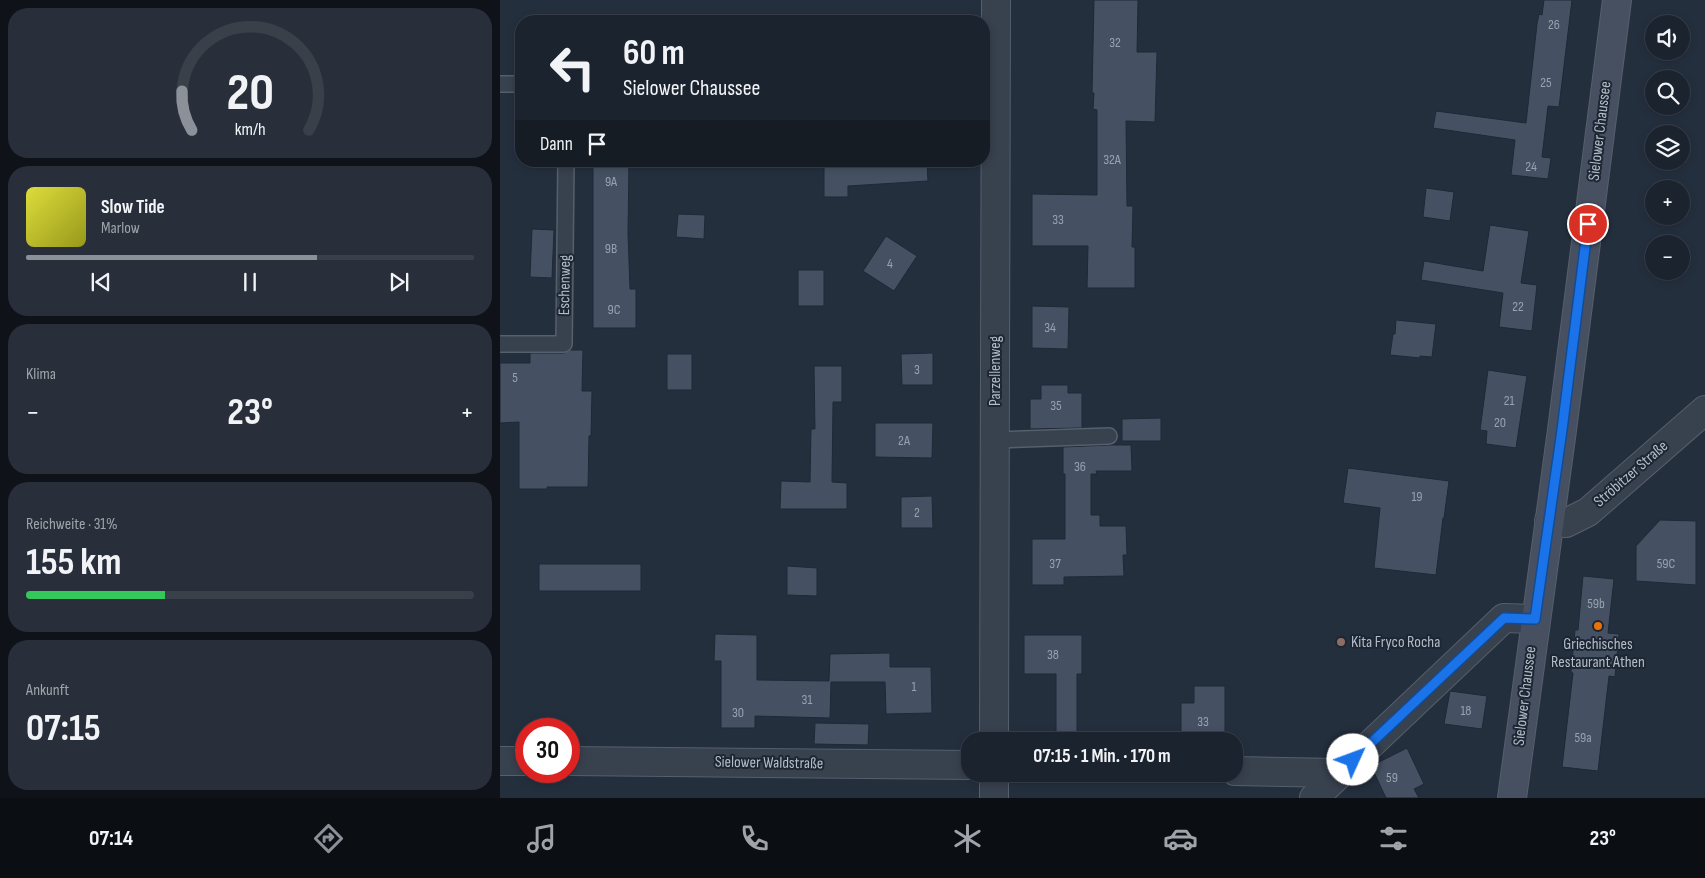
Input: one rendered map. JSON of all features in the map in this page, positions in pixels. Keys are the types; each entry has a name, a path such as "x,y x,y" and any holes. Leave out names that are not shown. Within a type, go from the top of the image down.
{"main road":[{"name":"Sielower Chaussee","path":"1512,798 1617,0"}],"street":[{"name":"Parzellenweg","path":"994,732 996,0"},
{"name":"Ströbitzer Straße","path":"1549,521 1566,523 1588,512 1705,410"},
{"path":"1314,798 1504,618 1535,619"},
{"path":"500,761 515,761"},
{"name":"Sielower Waldstraße","path":"580,761 961,765"},
{"path":"1243,771 1339,773"},
{"path":"994,782 994,798"}],"lane":[{"path":"500,84 515,84"},
{"name":"Eschenweg","path":"500,344 564,344 566,167"},
{"path":"995,440 1109,436"}],"building":[{"path":"1094,0 1138,0 1137,52 1157,52 1155,122 1126,121 1127,206 1133,206 1132,247 1135,247 1135,288 1087,288 1088,246 1032,246 1032,194 1097,195 1097,110 1093,109 1094,93 1092,93"},
{"path":"1544,0 1572,0 1559,107 1548,106 1542,157 1551,158 1548,179 1511,175 1515,140 1433,128 1436,111 1526,123 1537,24 1539,14 1542,15"},
{"path":"593,167 629,167 628,233 630,289 636,289 636,328 593,328"},
{"path":"824,167 927,167 928,181 848,186 848,197 824,197"},
{"path":"1426,188 1454,192 1450,221 1423,217"},
{"path":"678,214 705,215 704,239 676,237"},
{"path":"1490,225 1529,231 1521,283 1537,285 1532,331 1499,327 1503,293 1421,280 1424,261 1483,271"},
{"path":"532,229 554,230 552,278 530,277"},
{"path":"886,236 917,256 894,291 863,271"},
{"path":"798,270 824,270 824,306 798,306"},
{"path":"1032,306 1069,307 1068,349 1032,348"},
{"path":"1396,320 1436,324 1432,357 1420,356 1420,358 1390,355"},
{"path":"571,350 583,350 582,391 592,391 588,487 519,489 519,422 500,423 500,363 530,363 530,353 564,353"},
{"path":"933,353 933,385 902,385 901,354"},
{"path":"667,354 692,354 692,390 667,390"},
{"path":"814,366 842,366 842,402 833,402 832,482 847,483 847,509 780,509 781,481 810,482 811,429 815,429"},
{"path":"1488,370 1527,376 1516,448 1486,444 1487,431 1480,430"},
{"path":"1041,385 1068,385 1068,393 1082,393 1082,428 1030,429 1030,399 1041,399"},
{"path":"1161,418 1161,441 1122,441 1122,419"},
{"path":"875,423 933,423 932,458 875,457"},
{"path":"1131,445 1132,471 1096,471 1097,474 1091,474 1091,515 1100,515 1100,526 1126,526 1127,555 1123,555 1124,576 1064,577 1064,585 1032,585 1032,539 1065,539 1063,447"},
{"path":"1348,468 1449,481 1436,575 1374,568 1380,508 1343,503"},
{"path":"932,496 933,528 901,528 901,497"},
{"path":"1660,520 1696,521 1696,585 1636,581 1636,546"},
{"path":"539,564 641,564 641,591 539,591"},
{"path":"787,566 817,568 817,596 787,595"},
{"path":"1583,576 1614,579 1608,633 1619,634 1615,677 1609,676 1598,771 1562,767 1573,673 1571,672 1575,630 1578,630"},
{"path":"715,634 757,635 757,680 829,681 830,654 890,653 890,667 931,667 932,713 886,714 885,682 831,682 830,718 755,716 755,728 721,728 721,661 714,661"},
{"path":"1024,635 1082,635 1082,674 1077,674 1077,732 1056,732 1056,674 1024,674"},
{"path":"1194,686 1225,686 1225,732 1181,732 1181,703 1194,703"},
{"path":"1450,691 1487,696 1482,729 1444,724"},
{"path":"815,723 869,724 868,745 814,744"},
{"path":"1407,748 1424,784 1414,789 1419,798 1386,798 1371,766"}],"place":[{"name":"Griechisches Restaurant Athen","path":"1598,626"},
{"name":"Kita Fryco Rocha","path":"1341,642"}],"route":[{"path":"1353,760 1504,618 1535,619 1562,430 1588,224"}]}
